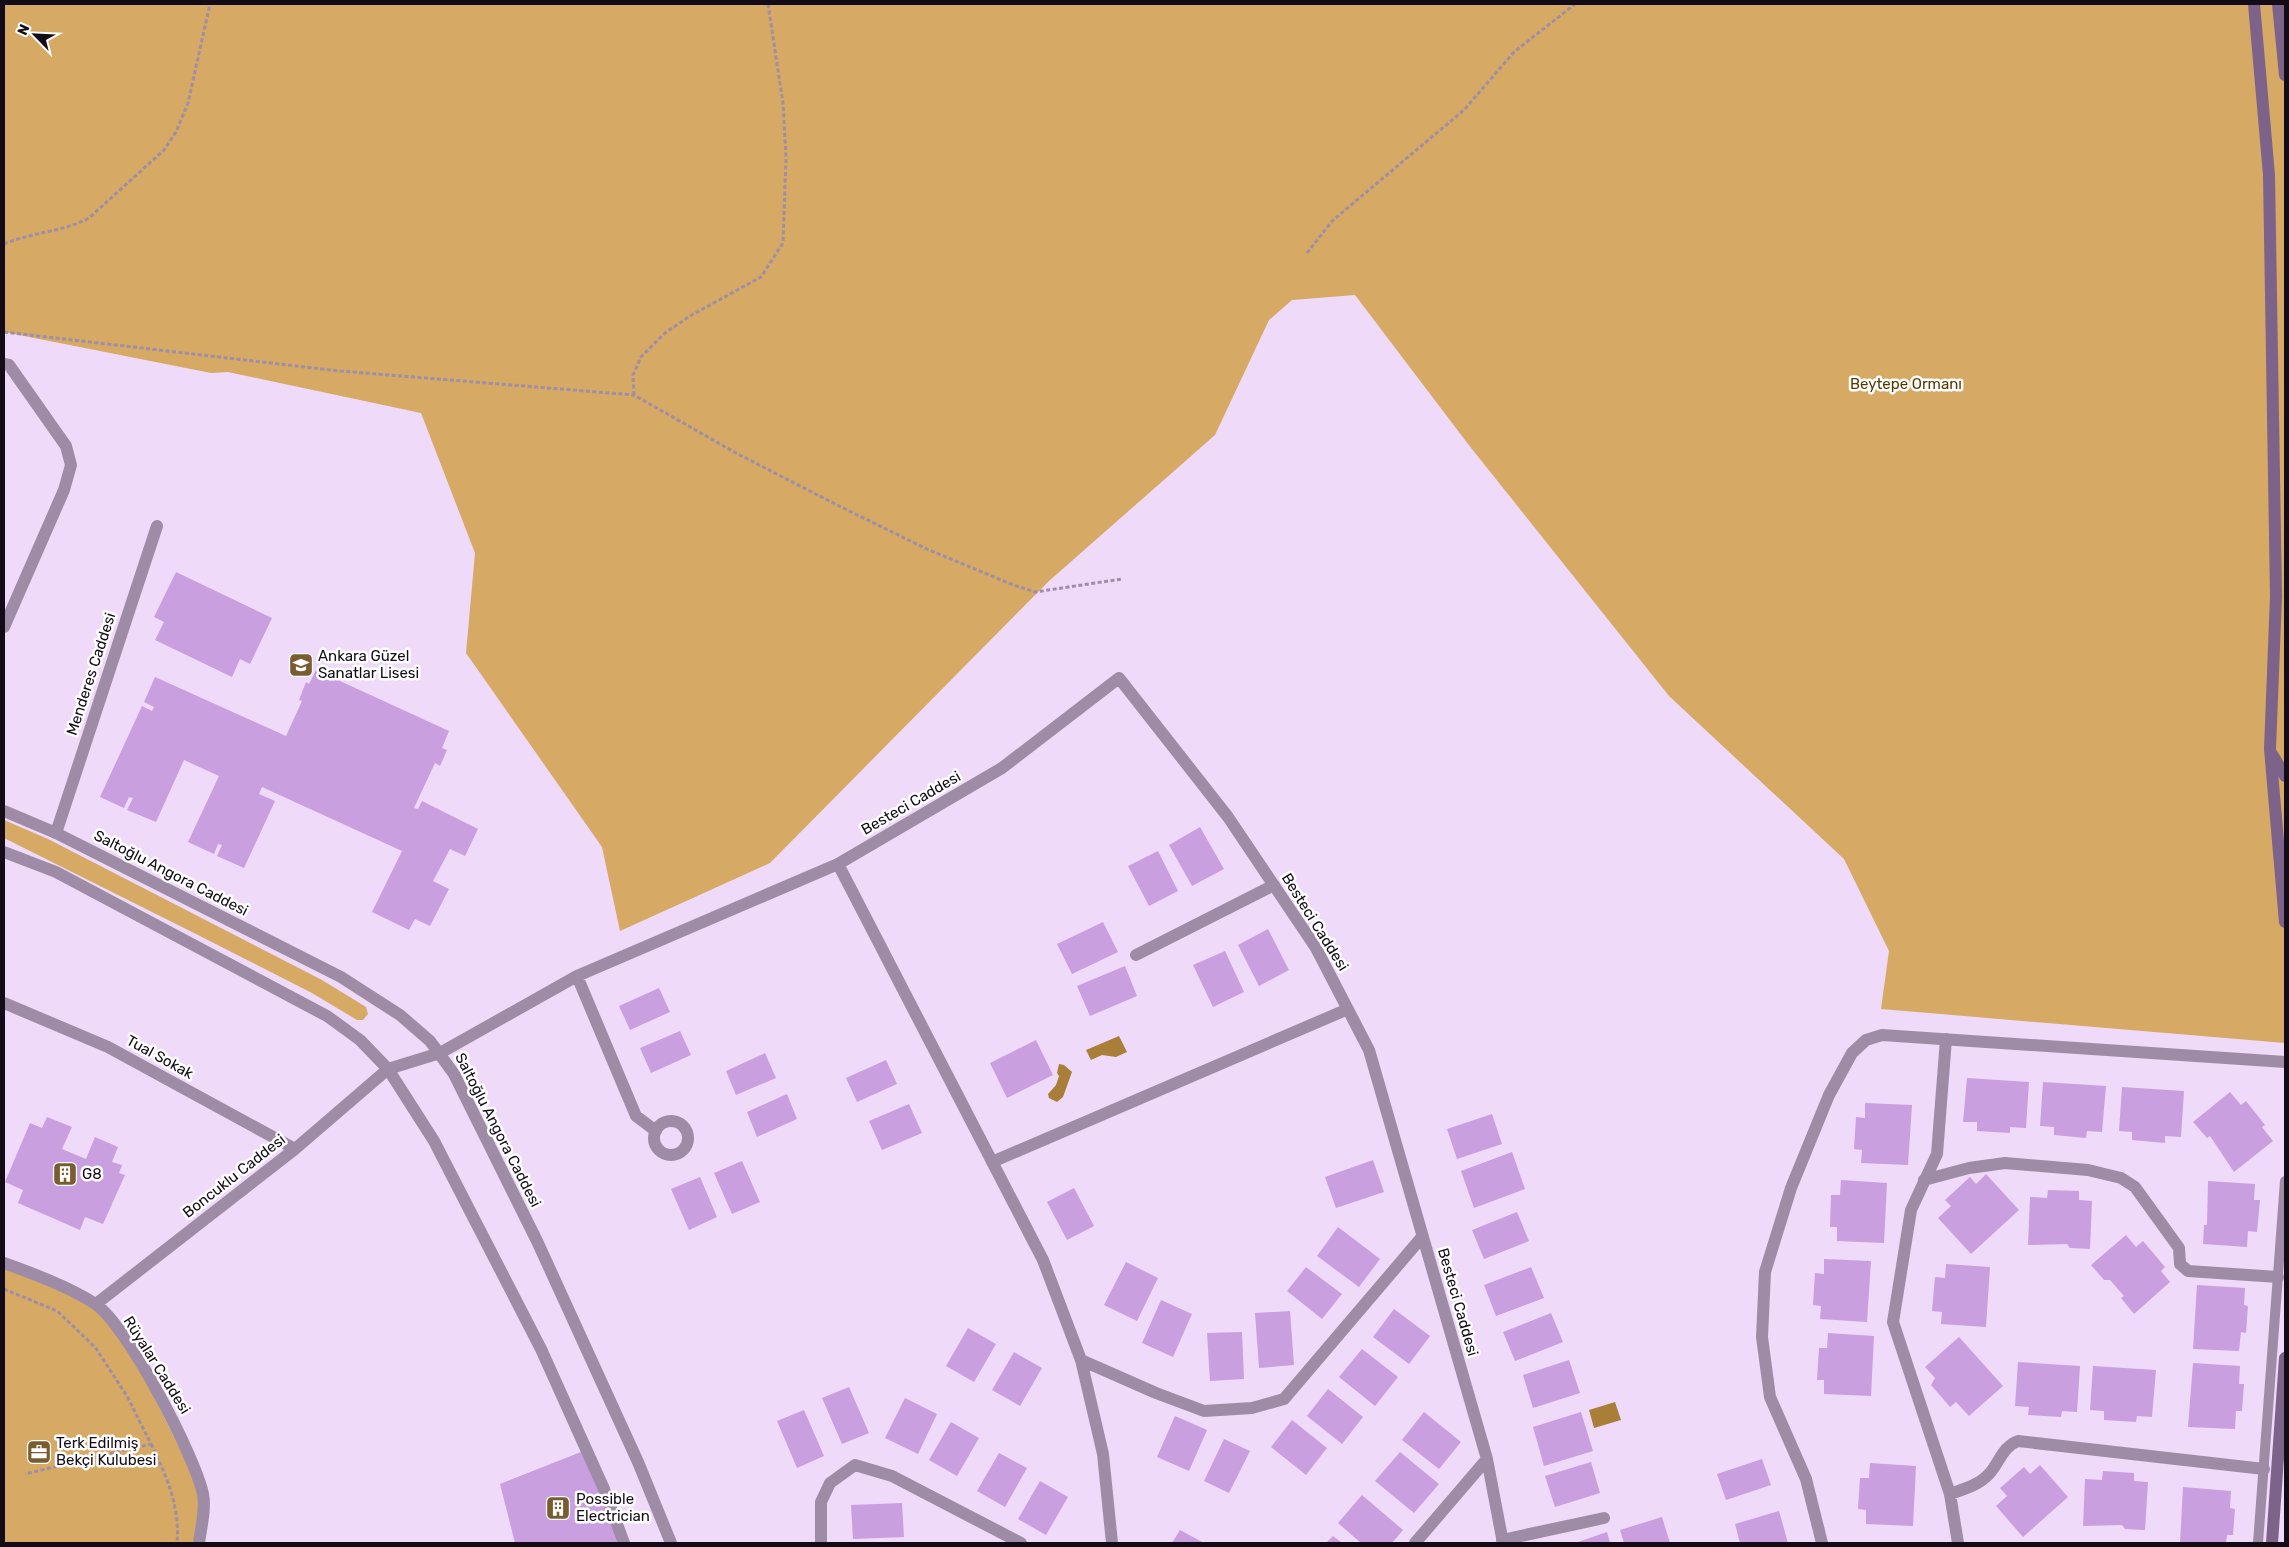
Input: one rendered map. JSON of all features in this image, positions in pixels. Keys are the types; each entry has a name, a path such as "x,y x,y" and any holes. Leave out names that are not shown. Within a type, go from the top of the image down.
{"main road":[{"path":"2254,4 2269,175 2276,596 2270,749 2285,922"},
{"path":"2278,4 2285,76"},
{"path":"2270,749 2285,776"},
{"path":"2272,1543 2285,1358"}],"street":[{"path":"4,364 9,365 66,446 71,465 64,490 4,627"},
{"name":"Menderes Caddesi","path":"56,833 157,526"},
{"name":"Besteci Caddesi","path":"838,864 1002,768 1119,678 1228,817 1274,885 1316,948 1369,1050 1487,1458 1503,1541"},
{"name":"Saltoğlu Angora Caddesi","path":"4,811 56,833 364,990 413,1025 440,1052 454,1074 538,1241 638,1462 670,1543"},
{"path":"4,852 56,872 328,1016 360,1040 388,1069 438,1148 541,1349 604,1489 624,1543"},
{"path":"388,1069 440,1052 577,976 838,864 1043,1260 1081,1360 1103,1454 1112,1543"},
{"path":"1136,955 1274,885"},
{"path":"577,976 636,1116 656,1132"},
{"name":"Tual Sokak","path":"4,1003 108,1047 296,1149"},
{"path":"992,1162 1348,1009"},
{"path":"1822,1543 1806,1479 1770,1397 1762,1337 1766,1272 1791,1188 1829,1095 1852,1053 1866,1040 1882,1035 2285,1062"},
{"path":"1946,1039 1937,1154 1911,1210 1892,1322 1950,1494 1958,1543"},
{"name":"Boncuklu Caddesi","path":"96,1304 296,1149 388,1069"},
{"path":"1924,1180 1969,1168 2005,1163 2088,1170 2121,1178 2135,1187 2179,1248 2180,1264 2188,1271 2278,1277"},
{"path":"1081,1360 1156,1394 1204,1410 1252,1408 1284,1398 1422,1237"},
{"name":"Rüyalar Caddesi","path":"4,1263 40,1276 96,1304 123,1335 173,1419 203,1495 200,1543"},
{"path":"1950,1494 1977,1484 1990,1473 2009,1444 2018,1440 2264,1469"},
{"path":"1415,1543 1487,1458"},
{"path":"821,1543 822,1502 830,1483 855,1465 892,1476 1021,1543"},
{"path":"1503,1541 1604,1518"}],"lane":[{"path":"2258,1543 2285,1181"}],"path":[{"path":"4,244 18,238 75,226 90,218 164,150 176,132 188,103 210,4"},
{"path":"634,395 633,375 641,357 665,333 690,316 761,277 783,243 786,158 783,103 768,4"},
{"path":"1307,253 1332,221 1464,110 1514,52 1575,4"},
{"path":"4,332 340,371 634,395 736,453 839,506 929,550 1011,584 1035,592 1122,579"},
{"path":"4,1289 57,1311 95,1348 127,1396 171,1486 179,1524 177,1543"},
{"path":"26,1474 151,1444"}],"green space":[{"name":"Beytepe Ormanı","path":"4,4 2285,4 2285,1043 1881,1009 1889,951 1844,859 1669,696 1468,444 1355,295 1292,300 1269,320 1215,435 1049,581 770,863 620,931 602,847 466,653 475,553 421,413 228,372 211,373 4,332"},
{"path":"4,820 48,839 322,980 366,1007 368,1014 363,1020 357,1020 312,993 4,838"},
{"path":"4,1263 96,1304 123,1335 203,1495 199,1543 4,1543"}],"shaded area":[{"path":"1119,1036 1127,1052 1116,1057 1102,1055 1091,1060 1086,1050"},
{"path":"1059,1064 1064,1065 1072,1072 1063,1097 1057,1102 1049,1098 1048,1094 1056,1085 1059,1076 1057,1073"},
{"path":"1615,1402 1621,1420 1594,1428 1589,1410"}],"building":[{"path":"176,572 272,618 250,664 240,659 232,677 155,640 164,622 154,617"},
{"path":"316,670 449,731 442,748 447,750 440,766 435,763 414,808 418,809 422,801 478,829 465,856 450,849 433,881 449,889 430,926 415,919 409,930 372,912 402,851 262,787 259,794 275,801 244,868 217,856 222,845 218,844 214,854 188,842 219,776 184,760 156,822 127,810 133,798 129,797 124,808 100,797 142,706 152,711 154,707 144,702 155,677 286,736 302,701 299,700 306,682 309,684"},
{"path":"1200,827 1224,869 1192,886 1169,845"},
{"path":"1158,851 1178,891 1149,906 1128,866"},
{"path":"1103,922 1118,952 1072,974 1057,944"},
{"path":"1268,929 1289,970 1259,986 1238,945"},
{"path":"1225,951 1244,992 1213,1007 1193,965"},
{"path":"1125,966 1137,996 1090,1016 1077,986"},
{"path":"659,988 670,1012 630,1030 619,1006"},
{"path":"680,1031 691,1055 651,1073 640,1048"},
{"path":"1036,1040 1053,1075 1007,1098 990,1063"},
{"path":"765,1053 776,1078 736,1095 726,1071"},
{"path":"886,1060 897,1084 857,1102 846,1078"},
{"path":"1967,1078 2029,1082 2026,1128 2010,1127 2010,1133 1977,1131 1977,1122 1963,1122"},
{"path":"2043,1082 2106,1086 2102,1132 2087,1131 2086,1138 2054,1135 2054,1127 2040,1126"},
{"path":"2122,1087 2184,1091 2181,1137 2165,1136 2165,1143 2132,1140 2132,1132 2119,1131"},
{"path":"2230,1092 2241,1105 2246,1101 2265,1125 2262,1127 2273,1141 2234,1172 2210,1136 2207,1138 2193,1122"},
{"path":"787,1094 797,1119 757,1137 747,1112"},
{"path":"1865,1103 1912,1105 1908,1165 1861,1163 1862,1150 1854,1149 1856,1117 1865,1118"},
{"path":"909,1104 922,1133 882,1150 869,1121"},
{"path":"1492,1114 1502,1144 1457,1159 1447,1129"},
{"name":"G8","path":"47,1117 72,1127 62,1149 86,1159 95,1137 118,1147 112,1162 122,1165 119,1173 125,1175 103,1224 85,1217 80,1230 18,1203 23,1190 5,1182 30,1123 42,1128"},
{"path":"1512,1152 1525,1189 1474,1208 1461,1171"},
{"path":"1373,1160 1384,1192 1336,1208 1325,1177"},
{"path":"742,1161 760,1202 732,1214 714,1173"},
{"path":"1986,1174 2019,1210 1971,1254 1938,1218 1951,1206 1945,1200 1970,1177 1976,1184"},
{"path":"700,1177 717,1217 689,1230 671,1189"},
{"path":"1841,1180 1887,1183 1884,1243 1837,1241 1837,1227 1830,1227 1831,1195 1840,1195"},
{"path":"2208,1181 2255,1184 2254,1200 2260,1200 2257,1232 2248,1231 2247,1247 2203,1244 2204,1225 2207,1225"},
{"path":"1074,1188 1094,1226 1067,1240 1047,1202"},
{"path":"2048,1190 2079,1191 2079,1200 2092,1201 2090,1249 2070,1248 2067,1244 2028,1245 2030,1197 2047,1198"},
{"path":"1517,1212 1529,1241 1484,1259 1472,1230"},
{"path":"1338,1227 1380,1259 1359,1287 1317,1256"},
{"path":"2126,1235 2136,1247 2143,1241 2165,1267 2161,1271 2170,1282 2134,1314 2121,1298 2124,1296 2110,1280 2104,1280 2091,1265"},
{"path":"1824,1259 1871,1261 1867,1322 1820,1319 1821,1306 1813,1305 1815,1273 1824,1274"},
{"path":"1126,1262 1158,1278 1137,1321 1104,1305"},
{"path":"1946,1264 1990,1267 1986,1327 1941,1324 1942,1312 1932,1311 1935,1277 1945,1278"},
{"path":"1306,1267 1342,1294 1322,1319 1287,1291"},
{"path":"1531,1267 1544,1298 1496,1316 1484,1285"},
{"path":"2197,1285 2245,1288 2244,1305 2248,1306 2246,1333 2241,1332 2239,1351 2193,1349"},
{"path":"1161,1300 1192,1314 1173,1357 1142,1343"},
{"path":"1394,1309 1430,1336 1409,1364 1373,1337"},
{"path":"1290,1311 1294,1365 1259,1368 1255,1313"},
{"path":"1551,1313 1563,1342 1515,1361 1503,1332"},
{"path":"968,1328 996,1344 974,1382 946,1366"},
{"path":"1242,1332 1244,1379 1210,1381 1207,1333"},
{"path":"1828,1333 1874,1336 1871,1396 1824,1394 1824,1380 1817,1380 1819,1348 1827,1348"},
{"path":"1959,1337 2003,1386 1969,1416 1956,1402 1950,1407 1931,1385 1935,1378 1925,1367"},
{"path":"1362,1349 1398,1377 1375,1406 1339,1377"},
{"path":"1014,1352 1042,1368 1020,1406 992,1390"},
{"path":"1569,1360 1580,1393 1533,1408 1523,1375"},
{"path":"2018,1362 2080,1366 2077,1412 2062,1411 2061,1417 2028,1415 2029,1407 2015,1406"},
{"path":"2193,1363 2240,1366 2239,1384 2244,1384 2242,1411 2236,1411 2235,1429 2188,1427"},
{"path":"2093,1366 2156,1370 2152,1417 2137,1416 2136,1422 2104,1420 2104,1411 2090,1410"},
{"path":"849,1387 869,1433 842,1444 822,1398"},
{"path":"1328,1389 1363,1417 1342,1444 1307,1416"},
{"path":"905,1398 937,1414 918,1454 885,1438"},
{"path":"804,1410 824,1456 797,1468 777,1421"},
{"path":"1424,1412 1461,1442 1439,1469 1402,1440"},
{"path":"1581,1412 1593,1451 1544,1466 1533,1427"},
{"path":"1175,1416 1207,1430 1189,1471 1157,1457"},
{"path":"1292,1420 1327,1448 1306,1475 1271,1447"},
{"path":"951,1422 979,1438 957,1476 929,1460"},
{"path":"1224,1439 1250,1451 1229,1493 1204,1481"},
{"name":"Terk Edilmiş Bekçi Kulubesi","path":"48,1446 49,1455 29,1458 29,1450"},
{"name":"Possible Electrician","path":"586,1450 624,1543 515,1543 500,1484"},
{"path":"1400,1452 1439,1484 1414,1513 1375,1481"},
{"path":"999,1453 1027,1468 1005,1507 977,1491"},
{"path":"1762,1459 1771,1485 1726,1500 1717,1474"},
{"path":"1591,1462 1600,1493 1555,1507 1545,1476"},
{"path":"1870,1463 1916,1466 1913,1526 1866,1524 1866,1510 1858,1509 1860,1478 1869,1478"},
{"path":"2040,1465 2068,1497 2023,1537 1996,1506 2007,1496 2000,1488 2024,1467 2030,1474"},
{"path":"2103,1471 2134,1473 2134,1481 2148,1482 2145,1530 2125,1529 2122,1525 2083,1526 2085,1479 2102,1480"},
{"path":"1040,1481 1068,1497 1046,1535 1018,1519"},
{"path":"2183,1487 2231,1491 2230,1508 2235,1509 2233,1535 2227,1535 2226,1543 2180,1543"},
{"path":"1362,1495 1403,1530 1392,1543 1361,1543 1338,1523"},
{"path":"902,1503 904,1537 853,1539 851,1505"},
{"path":"1779,1511 1788,1543 1740,1543 1735,1524"},
{"path":"1662,1517 1670,1543 1624,1543 1620,1530"},
{"path":"1180,1530 1204,1543 1172,1543"},
{"path":"1607,1532 1610,1543 1575,1543"},
{"path":"1333,1536 1342,1543 1326,1543"}],"place":[{"name":"Ankara Güzel Sanatlar Lisesi","path":"301,665"},
{"name":"G8","path":"65,1174"},
{"name":"Terk Edilmiş Bekçi Kulubesi","path":"39,1452"},
{"name":"Possible Electrician","path":"558,1508"}]}
